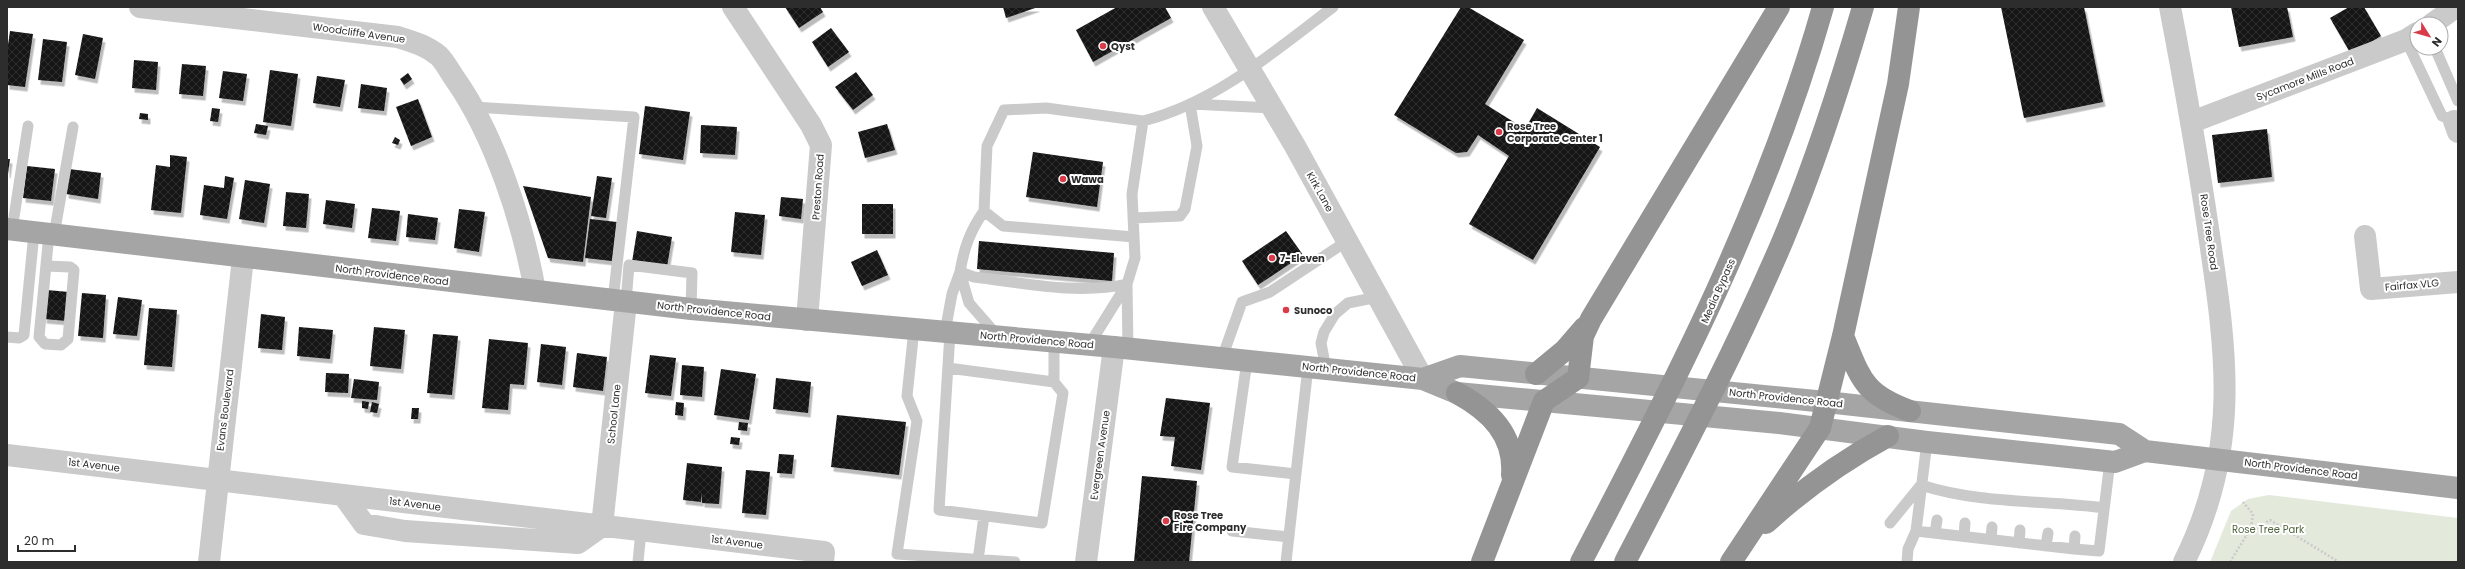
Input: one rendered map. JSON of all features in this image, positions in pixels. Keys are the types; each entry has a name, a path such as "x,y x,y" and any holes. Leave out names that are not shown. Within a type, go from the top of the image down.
{"highway":[{"path":"1482,562 1544,401 1578,378 1582,341 1591,319 1779,7"},
{"name":"Media Bypass","path":"1581,562 1661,410 1735,252 1773,160 1823,7"},
{"path":"1625,562 1698,421 1783,239 1832,106 1863,7"},
{"path":"1732,560 1820,428 1843,336 1898,84 1909,7"},
{"path":"1536,374 1565,350 1591,319"},
{"path":"1843,336 1861,379 1869,389 1888,403 1910,411"},
{"path":"1457,393 1479,404 1491,415 1503,430 1510,447 1513,465 1511,488"},
{"path":"1732,560 1784,507 1846,459 1888,436"}],"main road":[{"name":"North Providence Road","path":"9,230 691,309 1090,345 1423,379 1457,393 1746,420 1888,436 1927,442 2115,462 2144,452 2458,488"},
{"name":"North Providence Road","path":"1423,379 1460,366 1759,395 2119,434 2144,452"},
{"path":"1578,378 1579,404"}],"street":[{"name":"Woodcliffe Avenue","path":"140,7 270,14 398,37 420,43 440,57 474,107 511,195 528,251 535,291"},
{"name":"Preston Road","path":"733,7 811,125 821,145 807,320"},
{"name":"Kirk Lane","path":"1213,7 1251,70 1423,379"},
{"name":"Rose Tree Road","path":"2170,7 2192,122 2224,346 2225,419 2219,460 2207,506 2184,562"},
{"path":"2443,16 2456,7"},
{"name":"Sycamore Mills Road","path":"2192,122 2409,38"},
{"name":"Fairfax VLG","path":"2365,236 2371,289 2458,282"},
{"name":"Evans Boulevard","path":"208,562 216,480 243,258"},
{"name":"School Lane","path":"602,526 619,301"},
{"name":"Evergreen Avenue","path":"1086,562 1121,348"},
{"name":"1st Avenue","path":"7,455 602,526 823,557"}],"lane":[{"path":"1054,342 1054,382 1063,393 1042,523 939,510 948,368 948,332 952,294 960,272 965,245 972,227 984,211 987,146 1004,110 1046,108 1143,121 1161,116 1190,104 1251,70 1332,7"},
{"path":"2418,56 2442,116 2457,117 2438,56"},
{"path":"1190,104 1272,108"},
{"path":"1133,218 1180,216 1185,209 1197,146 1190,104"},
{"path":"474,107 634,117 619,301"},
{"path":"1121,348 1127,284 1135,258 1132,194 1143,121"},
{"path":"9,230 28,126"},
{"path":"7,337 20,338 24,335 46,234 73,127"},
{"path":"984,211 1003,226 1134,236"},
{"path":"46,234 46,266 39,336 45,344 61,345 68,339 74,270 70,267 46,266"},
{"path":"1222,358 1242,302 1270,292 1347,242"},
{"path":"619,301 629,265 692,273 691,309"},
{"path":"960,272 974,276 1082,288 1104,289 1127,284"},
{"path":"960,272 969,303 998,337"},
{"path":"1090,345 1127,284"},
{"path":"1286,562 1296,474 1324,332 1335,314 1348,303 1378,297"},
{"path":"914,329 907,396 917,421 896,558 1015,562"},
{"path":"1247,361 1232,468 1296,474"},
{"path":"948,368 1054,382"},
{"path":"1907,562 1908,550 1916,531 1927,442"},
{"path":"1916,531 2074,549 2098,557 2110,461"},
{"path":"1922,485 1940,495 1995,503 2078,510 2104,508"},
{"path":"1890,524 1922,485"},
{"path":"978,560 984,516"},
{"path":"1935,533 1937,520"},
{"path":"1964,536 1965,524"},
{"path":"1991,540 1992,527"},
{"path":"2019,543 2020,530"},
{"path":"638,562 641,531"},
{"path":"1232,531 1289,537"},
{"path":"2046,546 2048,532"},
{"path":"2074,549 2075,536"}],"path":[{"path":"2230,562 2251,528 2253,514 2243,502"},
{"path":"2246,535 2270,520 2339,562"}],"green space":[{"name":"Rose Tree Park","path":"2269,495 2458,518 2458,562 2210,562 2231,511 2248,499"}],"building":[{"path":"785,7 820,7 823,12 799,28"},
{"path":"1003,7 1038,7 1006,18"},
{"name":"Qyst","path":"1117,7 1165,7 1171,18 1093,62 1076,30"},
{"name":"Rose Tree Corporate Center 1","path":"1461,7 1468,7 1524,40 1485,104 1525,129 1537,108 1600,147 1533,260 1469,224 1509,156 1478,135 1467,152 1456,153 1394,115"},
{"path":"2001,7 2084,7 2103,102 2024,118"},
{"path":"2231,7 2287,7 2293,37 2239,47"},
{"path":"2349,7 2364,7 2381,36 2351,54 2330,18"},
{"path":"831,28 849,52 828,67 812,42"},
{"path":"10,31 33,34 25,87 7,85 7,52"},
{"path":"83,34 103,38 95,79 75,75"},
{"path":"43,39 67,42 62,82 38,80"},
{"path":"134,60 158,62 156,90 132,88"},
{"path":"182,64 206,66 203,96 179,94"},
{"path":"270,70 298,74 291,126 263,122"},
{"path":"223,71 247,74 243,101 219,98"},
{"path":"856,72 873,95 853,110 835,87"},
{"path":"408,73 412,79 404,85 400,79"},
{"path":"317,76 345,80 340,107 313,103"},
{"path":"361,84 387,88 384,111 358,108"},
{"path":"418,99 432,137 411,146 396,107"},
{"path":"645,106 690,112 683,160 639,154"},
{"path":"212,108 220,109 218,122 210,121"},
{"path":"140,113 148,114 148,120 139,119"},
{"path":"256,124 268,126 266,135 254,133"},
{"path":"887,124 895,150 865,158 858,132"},
{"path":"701,125 737,127 735,155 700,153"},
{"path":"2267,129 2272,177 2218,183 2212,135"},
{"path":"395,137 400,140 398,145 392,143"},
{"path":"1033,152 1103,162 1097,207 1026,197"},
{"path":"170,155 187,157 181,213 151,210 156,165 170,167"},
{"path":"7,159 10,159 8,174 7,173"},
{"path":"27,166 55,169 51,201 23,198"},
{"path":"69,169 101,173 98,199 66,194"},
{"path":"225,176 234,178 227,219 200,215 204,185 224,188"},
{"path":"597,176 612,178 606,218 591,216"},
{"path":"245,180 270,184 264,223 239,219"},
{"path":"523,186 591,197 583,262 548,258"},
{"path":"286,192 309,194 306,228 283,226"},
{"path":"781,197 803,199 801,219 779,216"},
{"path":"326,200 355,204 352,228 323,224"},
{"path":"862,204 893,204 893,234 862,234"},
{"path":"372,208 400,211 396,241 368,238"},
{"path":"459,209 485,212 479,252 454,248"},
{"path":"735,212 765,215 761,255 731,252"},
{"path":"408,214 438,218 435,240 406,237"},
{"path":"590,219 617,222 612,261 585,258"},
{"path":"637,231 672,237 667,267 632,262"},
{"name":"7-Eleven","path":"1286,231 1303,255 1258,285 1242,261"},
{"path":"979,241 1114,253 1112,281 977,269"},
{"path":"877,250 888,275 862,286 851,262"},
{"path":"47,290 69,292 67,321 44,319"},
{"path":"82,293 106,295 103,338 78,336"},
{"path":"118,297 142,300 137,336 113,334"},
{"path":"149,308 177,310 172,367 144,365"},
{"path":"261,314 285,317 282,350 258,348"},
{"path":"299,327 333,330 330,359 297,356"},
{"path":"374,327 405,330 401,369 370,366"},
{"path":"433,334 458,336 452,395 427,393"},
{"path":"489,339 528,343 524,385 510,384 508,410 482,408"},
{"path":"541,344 566,347 562,385 537,382"},
{"path":"577,353 607,357 603,391 573,387"},
{"path":"650,355 676,358 671,396 645,393"},
{"path":"682,365 704,367 702,397 680,395"},
{"path":"721,369 756,374 749,420 714,415"},
{"path":"326,373 349,374 348,393 325,392"},
{"path":"776,378 811,382 808,413 773,409"},
{"path":"354,379 379,382 377,400 351,398"},
{"path":"1166,398 1210,403 1201,470 1171,466 1175,437 1160,436"},
{"path":"362,401 369,402 368,409 362,408"},
{"path":"372,402 379,404 377,413 370,412"},
{"path":"676,402 684,403 683,416 675,415"},
{"path":"412,408 419,408 418,419 411,419"},
{"path":"837,415 906,422 899,475 831,467"},
{"path":"739,422 748,423 747,431 738,430"},
{"path":"731,437 740,438 739,445 730,444"},
{"path":"779,454 794,455 792,474 777,473"},
{"path":"687,463 722,467 719,504 702,503 702,493 701,502 683,500"},
{"path":"746,470 770,472 766,515 742,513"},
{"name":"Rose Tree Fire Company","path":"1142,476 1197,481 1189,562 1134,562"}],"place":[{"name":"Qyst","path":"1103,46"},
{"name":"Rose Tree Corporate Center 1","path":"1499,132"},
{"name":"Wawa","path":"1063,179"},
{"name":"7-Eleven","path":"1272,258"},
{"name":"Sunoco","path":"1286,310"},
{"name":"Rose Tree Fire Company","path":"1166,521"}]}
